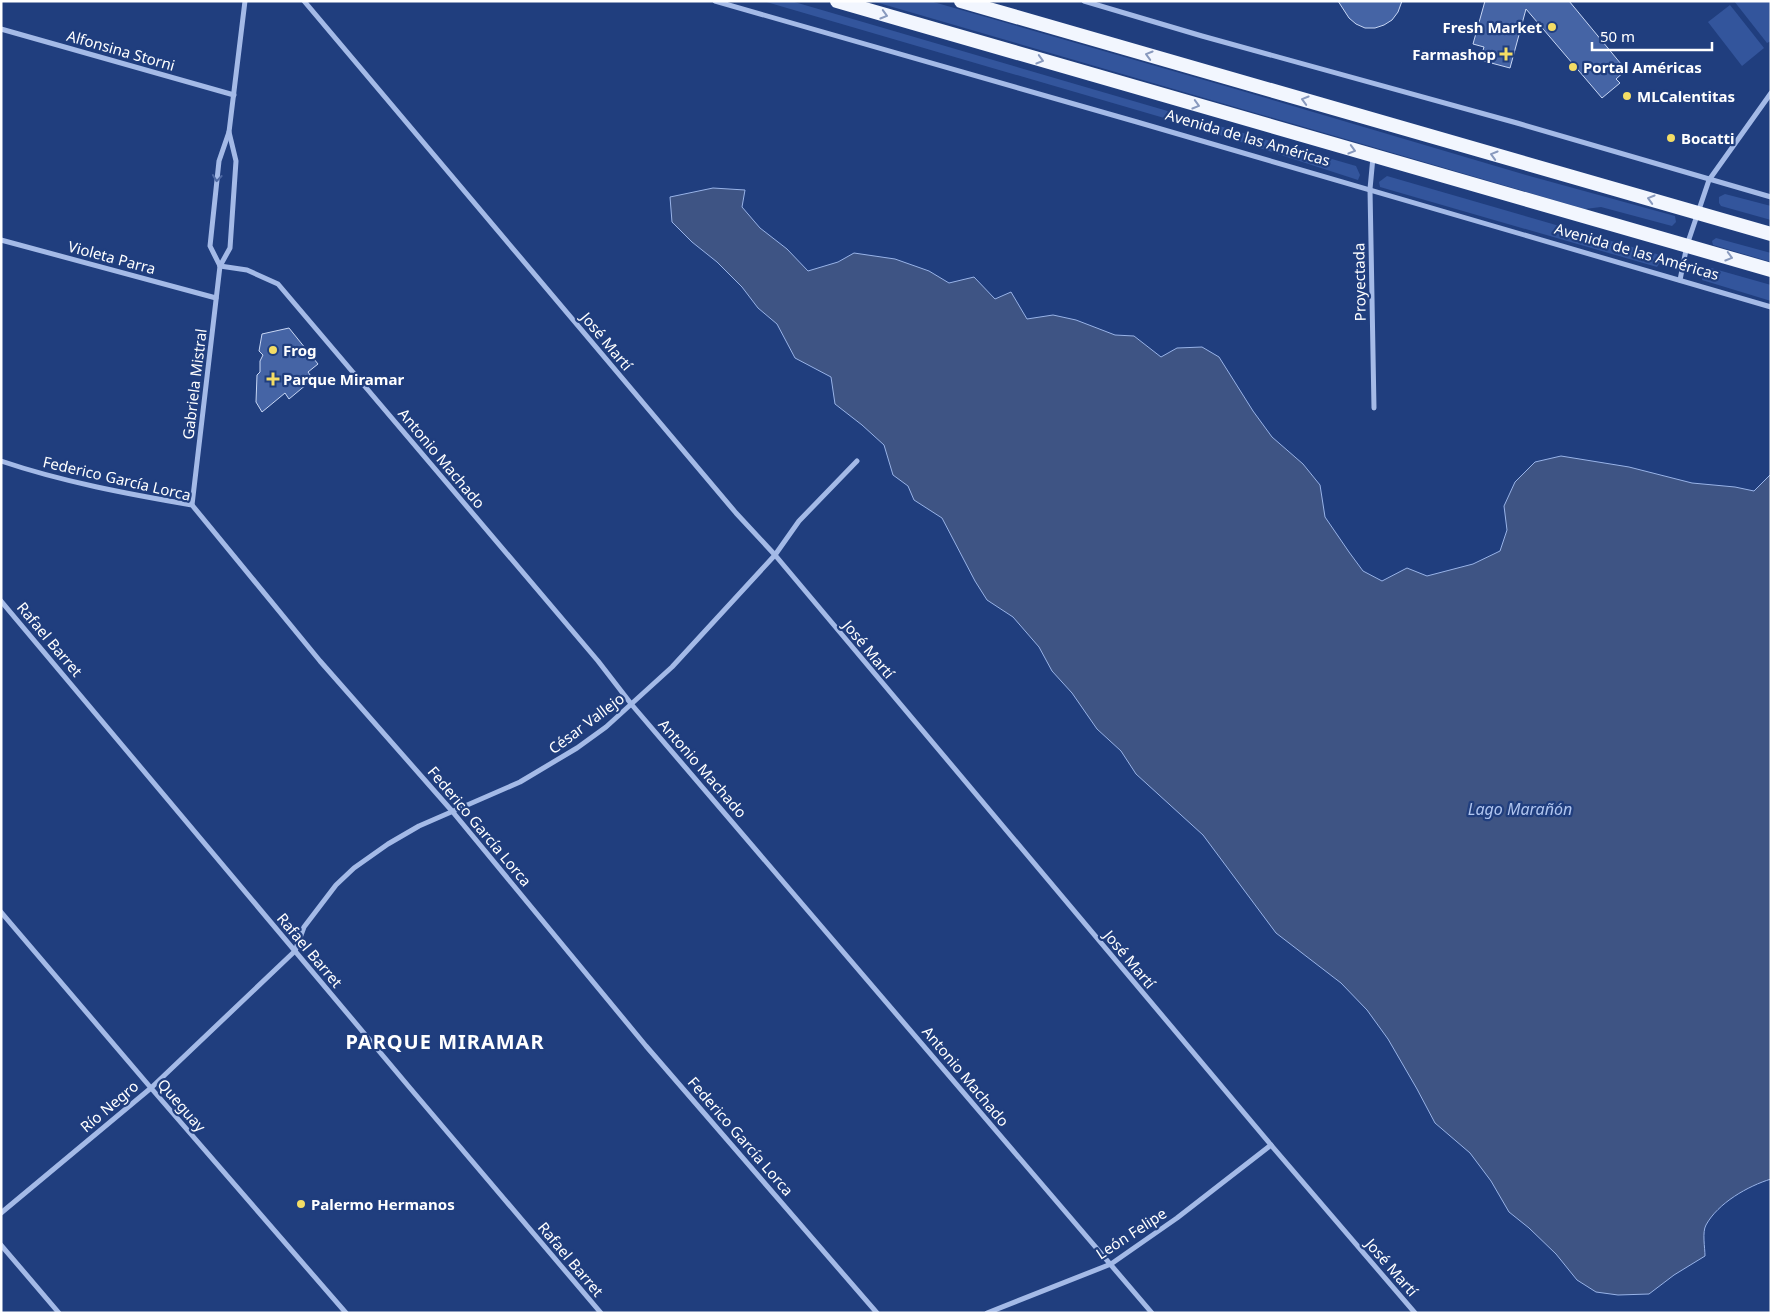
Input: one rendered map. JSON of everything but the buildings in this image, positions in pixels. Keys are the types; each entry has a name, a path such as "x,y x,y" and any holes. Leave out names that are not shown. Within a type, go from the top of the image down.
{"highway":[{"name":"Avenida de las Américas","path":"837,1 1771,270"},
{"path":"961,1 1771,234"}],"street":[{"name":"Gabriela Mistral","path":"220,266 210,246 219,160 229,132 245,1"},
{"name":"José Martí","path":"304,1 736,514 775,555 1271,1145 1415,1313"},
{"name":"Avenida de las Américas","path":"715,1 1370,189 1771,307"},
{"path":"1084,1 1771,197"},
{"name":"Alfonsina Storni","path":"1,29 234,95"},
{"path":"1680,280 1687,245 1709,180 1771,93"},
{"name":"Gabriela Mistral","path":"192,505 220,266 230,248 236,161 229,132"},
{"name":"Proyectada","path":"1373,156 1370,189 1374,408"},
{"name":"Violeta Parra","path":"1,240 216,298"},
{"name":"Antonio Machado","path":"220,266 247,270 278,284 598,661 632,704 1152,1313"},
{"name":"Federico García Lorca","path":"1,461 27,470 112,491 192,505 320,661 452,811 646,1046 877,1313"},
{"name":"César Vallejo","path":"295,951 304,927 336,885 354,868 388,844 419,826 486,798 549,766 606,727 672,667 775,555 799,521 857,461"},
{"name":"Rafael Barret","path":"1,601 601,1313"},
{"name":"Queguay","path":"1,912 150,1088 346,1313"},
{"name":"Río Negro","path":"1,1213 150,1088 295,951"},
{"name":"León Felipe","path":"987,1313 1111,1264 1177,1218 1271,1145"},
{"path":"1,1245 59,1313"}],"shaded area":[{"path":"763,1 791,1 1356,166 1360,175 1358,180 1195,127"},
{"path":"872,1 930,1 1526,175 1675,216 1676,222 1672,226 1601,207 1585,209"},
{"path":"1734,1 1769,1 1771,3 1771,41 1767,43"},
{"path":"1730,5 1764,48 1742,66 1708,22"},
{"path":"1387,176 1660,255 1662,259 1657,267 1380,187 1379,182"},
{"path":"1725,194 1771,206 1771,220 1721,206 1719,197"},
{"path":"1716,238 1771,253 1771,262 1713,245 1712,241"},
{"path":"1711,268 1771,285 1771,301 1702,280 1704,272"}],"water":[{"name":"Lago Marañón","path":"713,188 745,190 742,207 760,228 787,249 808,271 838,262 854,253 895,259 929,271 949,283 974,277 995,299 1011,292 1027,319 1053,315 1076,320 1115,335 1134,336 1161,357 1177,348 1202,347 1219,357 1272,437 1303,464 1320,485 1325,517 1363,571 1382,581 1407,568 1427,576 1473,564 1500,551 1507,530 1504,506 1515,482 1535,462 1561,456 1629,467 1692,483 1735,487 1754,491 1771,474 1771,1179 1734,1196 1711,1217 1704,1232 1705,1256 1674,1275 1649,1294 1618,1295 1596,1292 1577,1280 1556,1254 1509,1212 1491,1181 1470,1153 1435,1123 1388,1039 1367,1010 1341,983 1276,933 1203,835 1136,774 1121,751 1097,729 1072,693 1052,671 1039,647 1013,617 987,600 942,518 914,500 908,486 893,475 884,445 835,404 831,377 795,358 777,324 758,308 742,287 717,262 692,242 672,222 670,197"}],"place":[{"name":"Fresh Market","path":"1552,27"},
{"name":"Farmashop","path":"1506,54"},
{"name":"Portal Américas","path":"1573,67"},
{"name":"MLCalentitas","path":"1627,96"},
{"name":"Bocatti","path":"1671,138"},
{"name":"Frog","path":"273,350"},
{"name":"Parque Miramar","path":"273,379"},
{"name":"Palermo Hermanos","path":"301,1204"}],"district":[{"name":"PARQUE MIRAMAR","path":"445,1041"}]}
